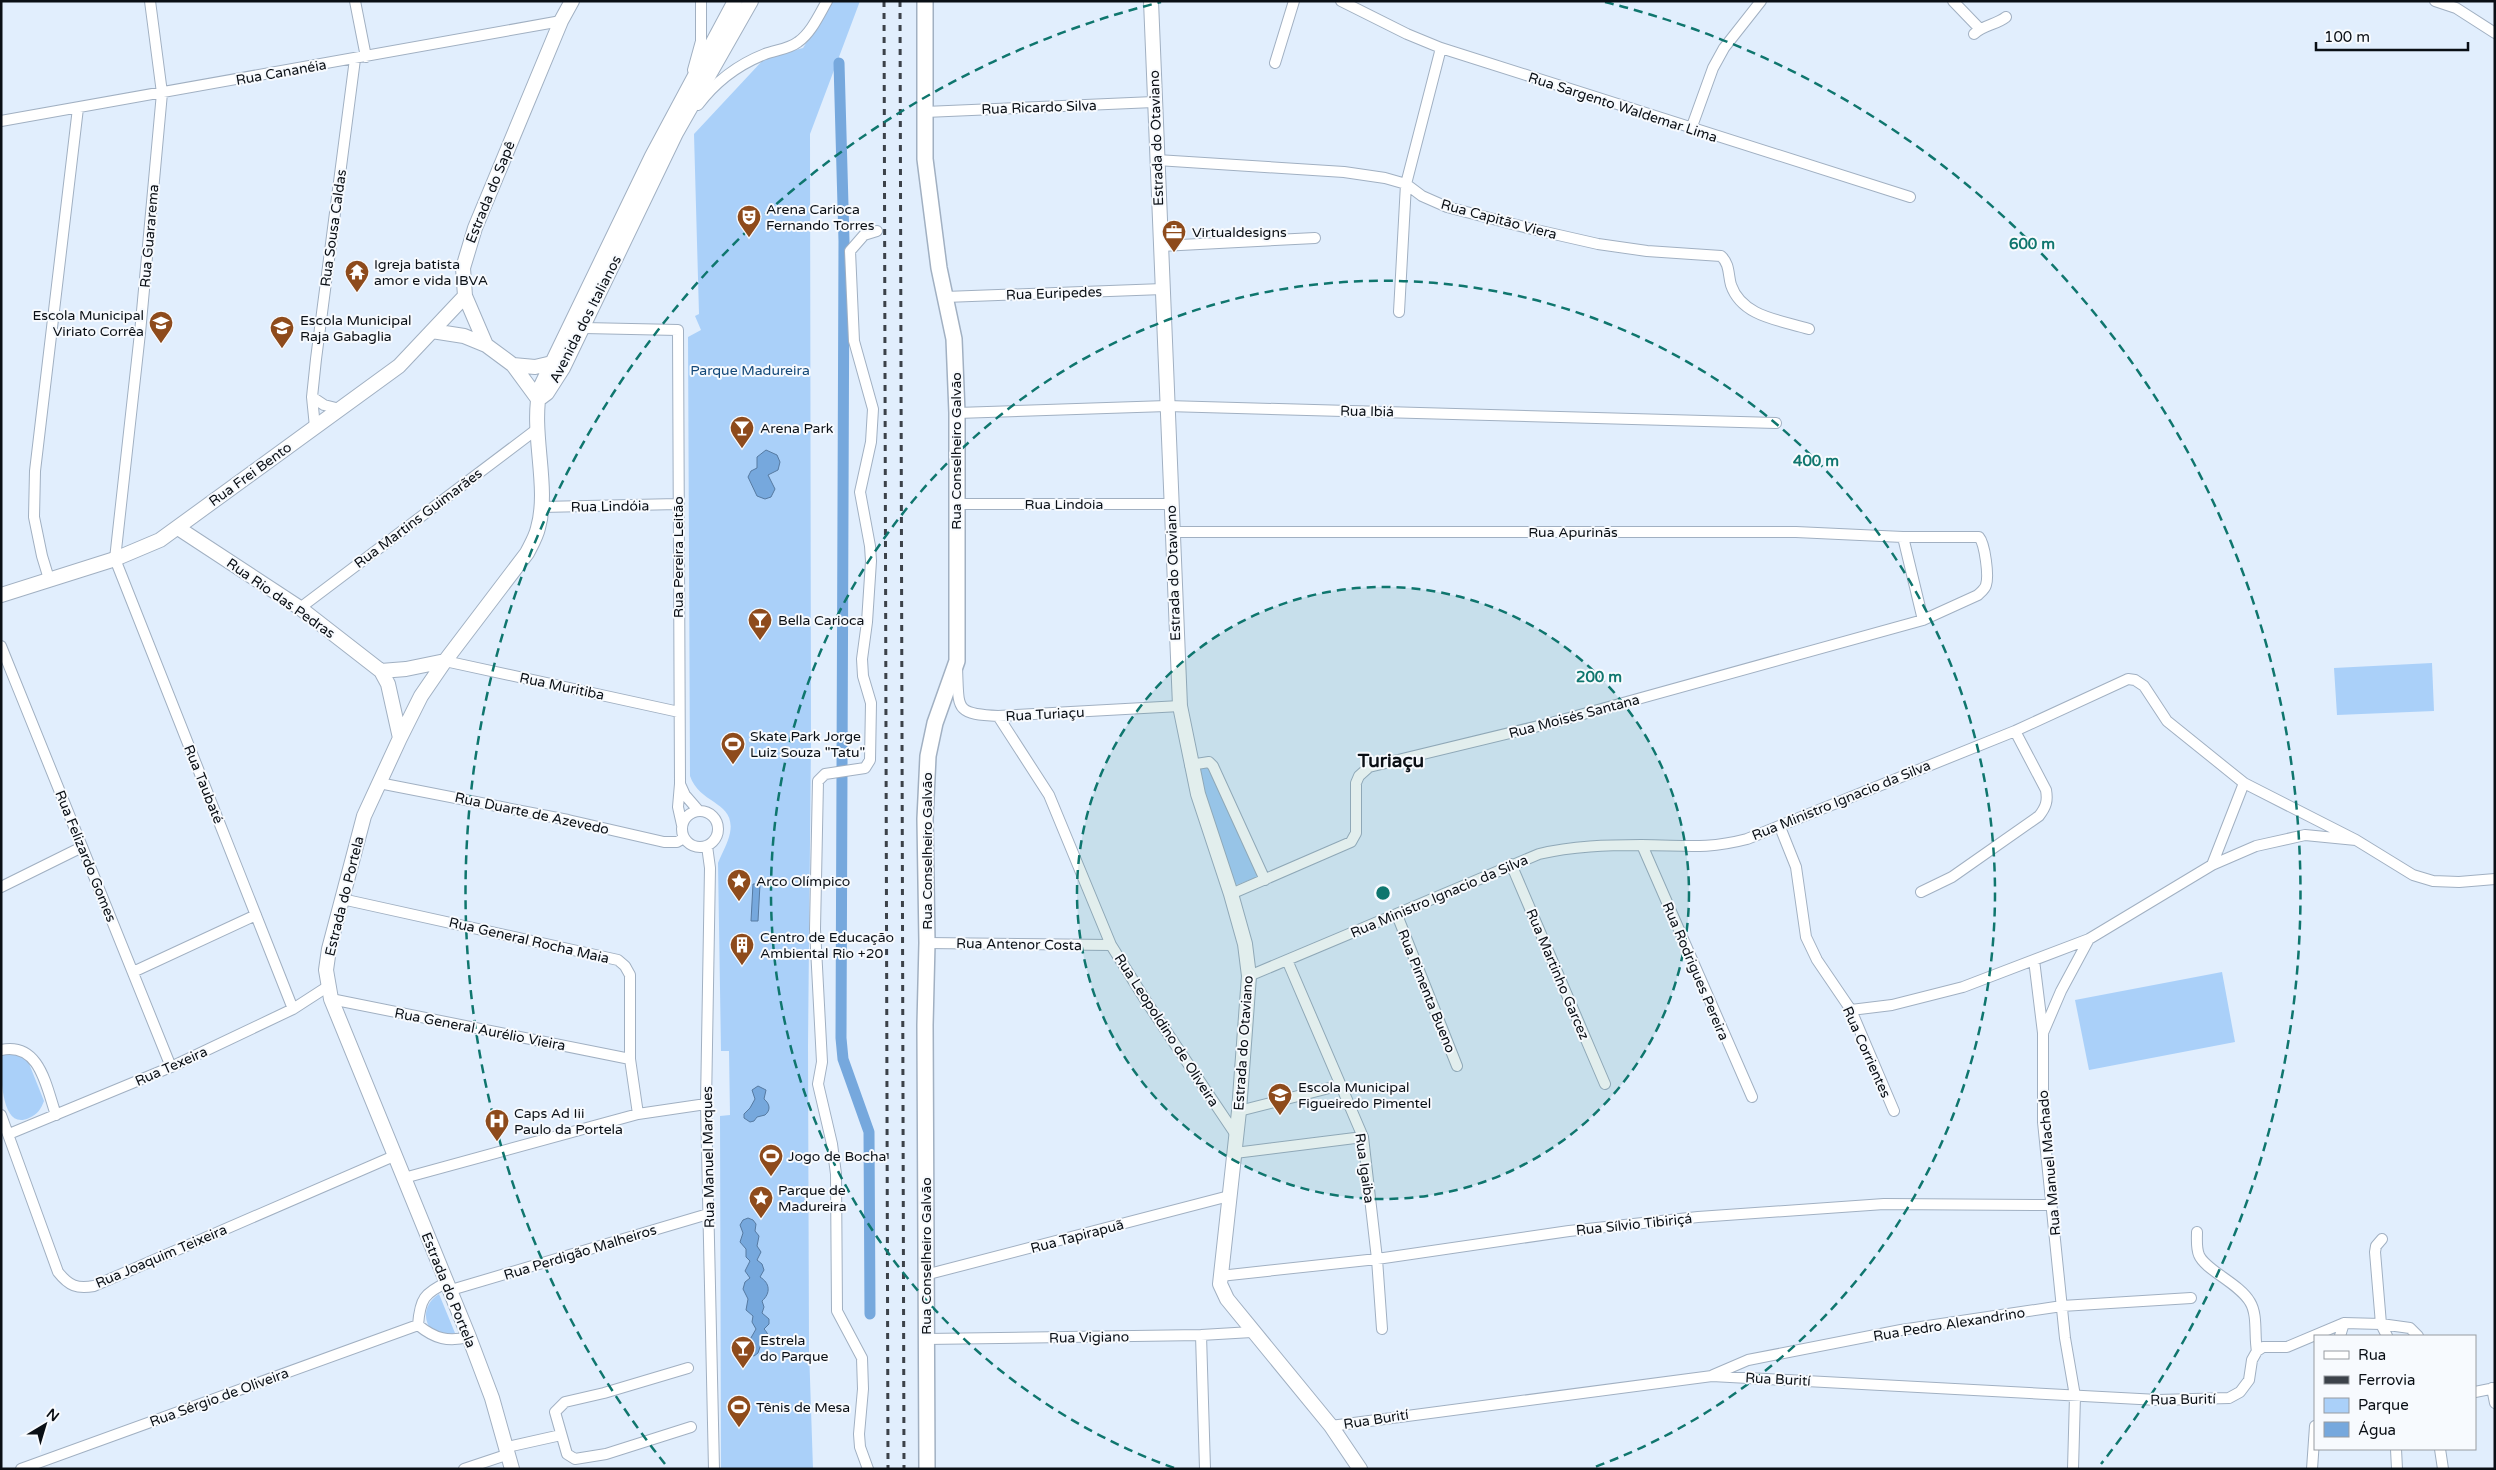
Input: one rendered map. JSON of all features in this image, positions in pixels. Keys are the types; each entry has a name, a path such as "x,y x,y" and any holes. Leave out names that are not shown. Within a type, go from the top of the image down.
{"main road":[{"name":"Rua Conselheiro Galvão","path":"925,1 925,159 939,268 954,339 958,414 957,660 935,724 928,756 925,818 927,944 925,1025 926,1469"}],"street":[{"name":"Rua Guararema","path":"115,559 140,333 162,93 150,1"},
{"path":"355,1 366,57"},
{"name":"Estrada do Sapê","path":"538,399 512,365 486,345 465,296 464,268 466,251 561,21 572,1"},
{"path":"689,86 701,41 701,1"},
{"path":"676,132 714,84 756,58 797,43 810,30 827,1"},
{"name":"Estrada do Otaviano","path":"1151,1 1156,160 1168,406 1170,504 1180,706 1190,765 1203,814 1232,894 1245,944 1249,976 1236,1135"},
{"path":"1275,63 1294,1"},
{"name":"Rua Sargento Waldemar Lima","path":"1342,1 1407,34 1440,48 1910,197"},
{"path":"1691,129 1713,68 1735,32 1761,1"},
{"path":"1953,1 1976,31 1997,24 2006,17"},
{"path":"2436,1 2456,8 2495,33"},
{"name":"Avenida dos Italianos","path":"538,399 552,363 652,156 689,86 741,4"},
{"name":"Avenida dos Italianos","path":"538,399 546,393 554,382 584,328 676,132 741,4"},
{"name":"Rua Cananéia","path":"1,121 561,21"},
{"path":"1399,312 1406,184 1440,48"},
{"name":"Rua Sousa Caldas","path":"314,427 312,397 355,59"},
{"name":"Rua Ricardo Silva","path":"924,112 1154,102"},
{"path":"49,579 34,517 35,471 78,108"},
{"name":"Rua Capitão Viera","path":"1156,160 1344,172 1385,178 1406,184 1422,196 1448,207 1598,244 1647,251 1721,256 1727,263 1736,297 1746,307 1763,315 1809,329"},
{"path":"868,1469 860,1447 859,1434 864,1389 862,1358 837,1311 836,1174 832,1144 818,1084 822,1062 815,929 818,781 825,774 864,768 870,760 871,703 863,676 862,659 867,622 871,553 860,492 873,429 873,408 854,341 850,251 864,235 877,231"},
{"path":"1161,246 1315,238"},
{"name":"Rua Euripedes","path":"945,297 1163,289"},
{"name":"Rua Frei Bento","path":"1,595 115,559 146,547 178,528 399,366 465,296"},
{"name":"Rua Pereira Leitão","path":"584,328 678,330 680,784 678,807 682,825"},
{"path":"432,332 464,336 486,345"},
{"path":"512,365 535,367 552,363"},
{"path":"312,397 324,405 340,409"},
{"name":"Estrada do Portela","path":"512,1469 492,1398 449,1286 394,1156 329,993 326,970 329,949 364,816 400,738 421,696 445,661 527,553 538,528 542,507 537,429 538,399"},
{"name":"Rua Ibiá","path":"958,414 1168,406 1776,423"},
{"name":"Rua Martins Guimarães","path":"300,608 537,429"},
{"name":"Rua Lindóia","path":"542,507 678,504"},
{"name":"Rua Lindoia","path":"957,504 1170,504"},
{"name":"Rua Rio das Pedras","path":"178,528 300,608 382,671"},
{"name":"Rua Apurinãs","path":"1172,532 1796,532 1903,537 1979,537 1983,543 1987,578 1984,589 1978,595"},
{"path":"1903,537 1922,620"},
{"name":"Rua Taubaté","path":"115,559 292,1009"},
{"name":"Rua Moisés Santana","path":"1232,894 1351,842 1356,833 1356,783 1359,776 1369,767 1550,723 1922,620 1978,595"},
{"name":"Rua Felizardo Gomes","path":"1,646 171,1067"},
{"name":"Rua Turiaçu","path":"957,660 959,699 964,712 978,716 1180,706"},
{"path":"400,738 388,684 382,671 406,669 445,661"},
{"name":"Rua Muritiba","path":"445,661 679,712"},
{"name":"Rua Ministro Ignacio da Silva","path":"1249,976 1397,915 1511,864 1539,854 1564,848 1642,845 1686,848 1717,846 1780,827 1849,797 2015,731 2128,679 2135,680 2150,692 2167,721 2244,783 2356,840 2413,875 2433,881 2459,882 2495,879"},
{"name":"Rua Leopoldino de Oliveira","path":"998,716 1049,795 1112,945 1156,1017 1236,1135"},
{"path":"1921,892 1952,877 2039,816 2045,808 2048,800 2046,790 2015,731"},
{"path":"1190,765 1209,762 1213,766 1265,880"},
{"name":"Rua Duarte de Azevedo","path":"379,783 568,820 664,842 677,842 684,838"},
{"path":"2212,865 2244,783"},
{"path":"680,784 685,795 698,810 714,816 718,827 716,839 707,846 696,847 684,838 682,825 687,815 698,810"},
{"name":"Rua Corrientes","path":"1780,827 1796,867 1806,937 1817,960 1851,1010 1894,1110"},
{"path":"1851,1010 1892,1005 1963,987 2089,939 2212,865 2256,846 2305,835 2356,840"},
{"name":"Rua Rodrigues Pereira","path":"1642,845 1752,1097"},
{"name":"Rua Manuel Marques","path":"707,846 710,868 706,1104 714,1469"},
{"path":"1,887 82,847"},
{"name":"Rua Martinho Garcez","path":"1511,864 1605,1084"},
{"name":"Rua General Rocha Maia","path":"342,899 618,960 625,966 630,975 630,1059 638,1114"},
{"path":"133,972 256,915"},
{"name":"Rua Pimenta Bueno","path":"1397,915 1457,1066"},
{"name":"Rua Manuel Machado","path":"2073,1469 2075,1396 2062,1306 2043,1122 2043,1033 2061,991 2089,939"},
{"name":"Rua Antenor Costa","path":"927,944 1112,945"},
{"name":"Rua Igaiba","path":"1287,960 1363,1137 1377,1259 1382,1329"},
{"path":"2034,960 2043,1033"},
{"name":"Rua Texeira","path":"9,1134 171,1067 329,993"},
{"name":"Rua General Aurélio Vieira","path":"329,993 630,1059"},
{"path":"1,1050 14,1048 28,1054 43,1076 56,1114"},
{"path":"1239,1112 1341,1085"},
{"path":"404,1178 638,1114 706,1104"},
{"name":"Rua Joaquim Teixeira","path":"1,1115 58,1272 65,1282 75,1288 94,1286 394,1156"},
{"path":"1236,1135 1220,1276 1227,1299 1330,1426 1360,1469"},
{"path":"1235,1153 1363,1137"},
{"name":"Rua Tapirapuã","path":"926,1275 1229,1196"},
{"name":"Rua Sílvio Tibiriçá","path":"1220,1276 1377,1259 1569,1231 1698,1217 1884,1204 2052,1206"},
{"name":"Rua Perdigão Malheiros","path":"449,1286 708,1214"},
{"path":"2197,1232 2198,1254 2204,1262 2234,1285 2251,1303 2257,1351 2263,1347 2287,1347 2314,1336"},
{"path":"2382,1239 2376,1246 2375,1252 2381,1324 2386,1335"},
{"path":"449,1286 429,1292 424,1298 420,1307 418,1325 428,1333 446,1340 469,1337"},
{"name":"Rua Pedro Alexandrino","path":"1712,1376 1748,1360 1901,1330 2062,1306 2191,1298"},
{"path":"2340,1335 2344,1323"},
{"path":"2316,1335 2344,1323 2381,1324 2410,1328 2417,1335"},
{"name":"Rua Sérgio de Oliveira","path":"21,1469 418,1325"},
{"name":"Rua Vigiano","path":"926,1339 1201,1335 1252,1332"},
{"path":"1201,1335 1205,1469"},
{"name":"Rua Burití","path":"1330,1426 1712,1376 2158,1400 2229,1398 2240,1392 2249,1380 2252,1360 2257,1351"},
{"path":"688,1368 604,1393 565,1402 555,1412 567,1454 575,1459 606,1454 691,1426"},
{"path":"2476,1392 2493,1388 2495,1403"},
{"path":"464,1469 508,1450 561,1435"},
{"path":"2312,1469 2314,1440"},
{"path":"2396,1450 2397,1469"},
{"path":"2440,1450 2443,1469"}],"green space":[{"name":"Parque Madureira","path":"832,1 860,1 810,134 811,741 808,1046 809,1349 813,1469 721,1469 720,1116 730,1115 729,1051 721,1051 718,863 729,837 730,823 728,815 723,809 701,793 690,776 688,337 701,330 695,316 699,314 694,134 765,58 803,48"},
{"path":"2432,663 2434,711 2337,715 2334,668"},
{"path":"1210,765 1260,876 1231,887 1198,768"},
{"path":"2222,972 2235,1042 2089,1070 2075,1000"},
{"path":"10,1052 26,1056 44,1101 39,1111 29,1118 19,1120 12,1116 7,1109 2,1086 1,1055"},
{"path":"439,1294 455,1333 438,1334 428,1324 426,1317 427,1309 431,1301"}],"water":[{"path":"766,450 777,455 780,462 778,470 768,475 775,489 771,497 765,499 757,496 748,477 751,471 757,468 757,457"},
{"path":"753,884 760,884 758,921 751,921"},
{"path":"758,1086 766,1090 764,1099 769,1105 769,1109 765,1115 757,1117 754,1121 750,1122 744,1118 744,1114 755,1099 752,1090"},
{"path":"748,1218 756,1224 755,1231 759,1236 757,1246 761,1252 757,1260 762,1264 764,1270 760,1277 766,1282 768,1288 767,1295 762,1301 764,1307 762,1313 769,1319 769,1324 764,1329 768,1334 768,1342 760,1347 758,1353 754,1356 747,1354 744,1350 756,1329 752,1322 753,1316 746,1310 748,1299 743,1289 745,1282 750,1278 745,1271 750,1261 746,1257 746,1249 740,1242 743,1233 740,1225 743,1220"}],"waterway":[{"path":"839,63 844,241 841,1038 843,1059 869,1132 870,1314"}],"railway":[{"path":"884,1 888,1469"},
{"path":"900,1 904,1469"}],"place":[{"name":"Arena Carioca Fernando Torres","path":"749,238"},
{"name":"Virtualdesigns","path":"1174,253"},
{"name":"Igreja batista amor e vida IBVA","path":"357,293"},
{"name":"Escola Municipal Viriato Corrêa","path":"161,344"},
{"name":"Escola Municipal Raja Gabaglia","path":"282,349"},
{"name":"Arena Park","path":"742,449"},
{"name":"Bella Carioca","path":"760,641"},
{"name":"Skate Park Jorge Luiz Souza \"Tatu\"","path":"733,765"},
{"name":"Arco Olímpico","path":"739,902"},
{"name":"Centro de Educação Ambiental Rio +20","path":"742,966"},
{"name":"Escola Municipal Figueiredo Pimentel","path":"1280,1116"},
{"name":"Caps Ad Iii Paulo da Portela","path":"497,1142"},
{"name":"Jogo de Bocha","path":"771,1177"},
{"name":"Parque de Madureira","path":"761,1219"},
{"name":"Estrela do Parque","path":"743,1369"},
{"name":"Tênis de Mesa","path":"739,1428"}],"district":[{"name":"Turiaçu","path":"1391,760"}]}
